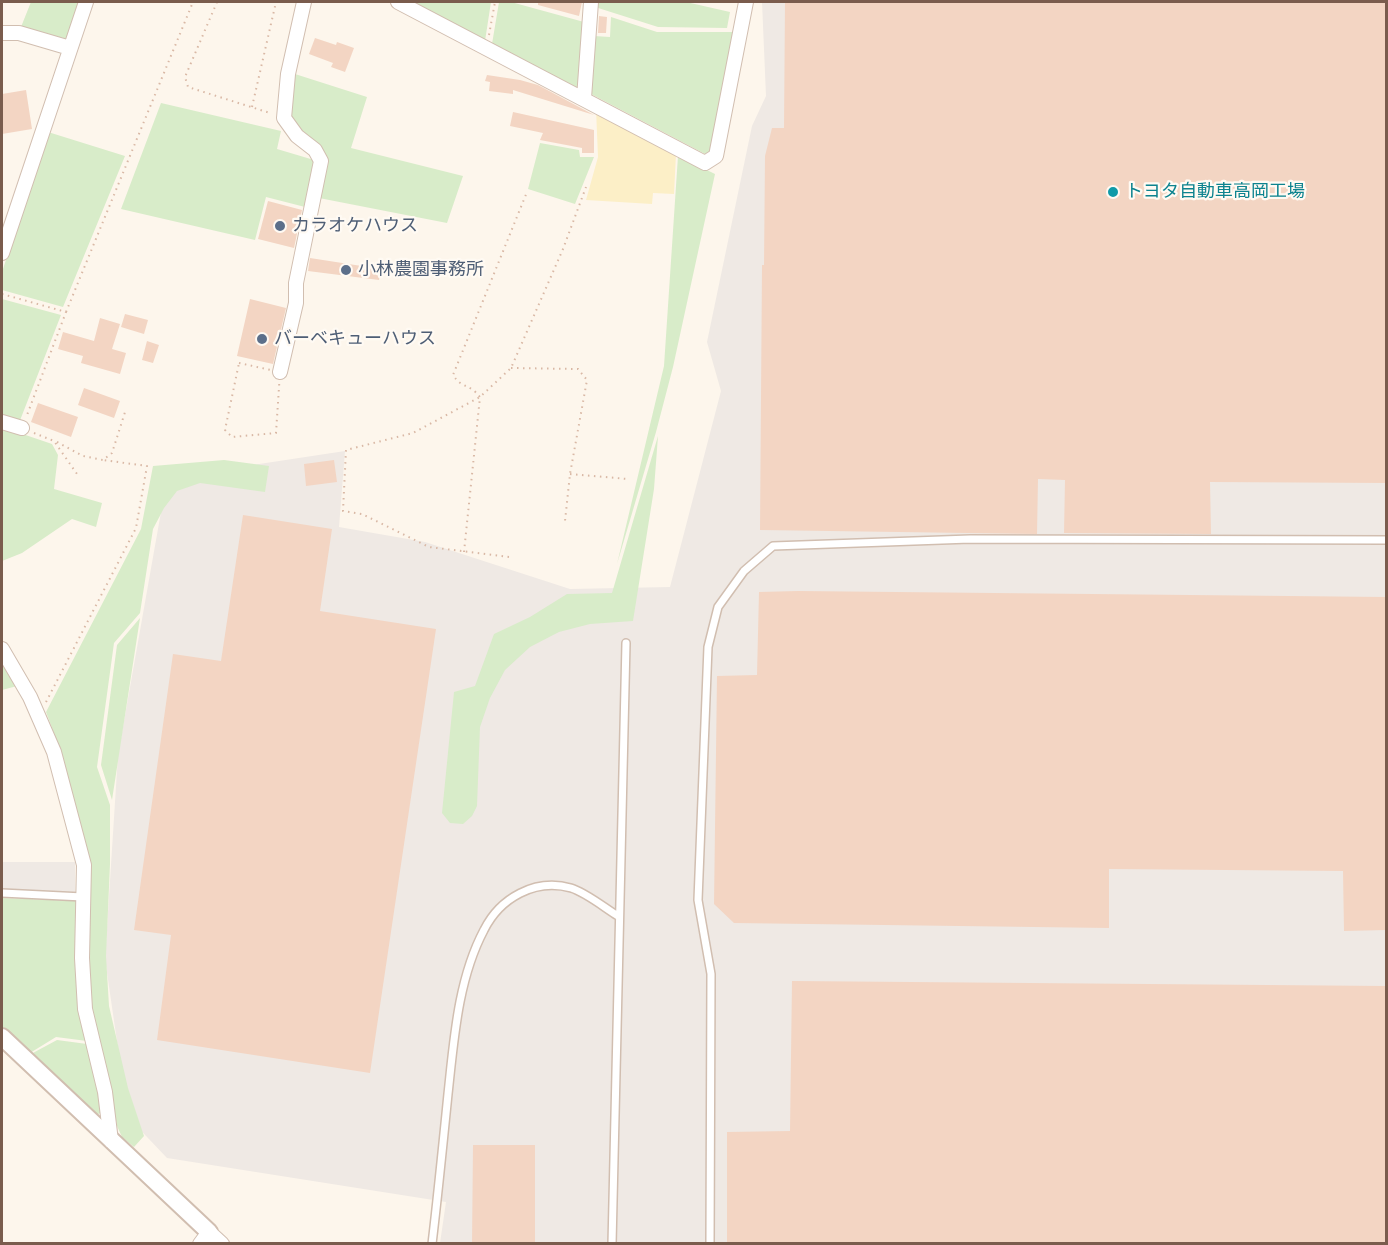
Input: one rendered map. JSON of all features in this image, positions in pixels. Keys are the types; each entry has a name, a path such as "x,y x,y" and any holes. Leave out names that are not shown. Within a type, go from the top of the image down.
{"street":[{"path":"2,253 86,2"},
{"path":"280,372 296,303 296,283 321,160 315,150 297,136 284,118 288,74 304,2"},
{"path":"398,2 488,47 705,163 716,156 746,2"},
{"path":"584,98 591,2"},
{"path":"2,33 19,33 70,48"},
{"path":"2,422 22,428"},
{"path":"2,649 30,697 54,752 84,865 82,958 85,1009 105,1092 111,1141"},
{"path":"2,1036 210,1240"}],"lane":[{"path":"710,1244 711,974 698,900 708,647 718,607 744,571 773,546 970,539 1386,540"},
{"path":"612,1244 626,643"},
{"path":"432,1244 457,1018 469,970 484,928 514,895 527,889 549,886 572,888 618,916"},
{"path":"2,893 83,897"}],"path":[{"path":"39,716 136,528 147,466 83,456 22,428 66,312 193,2"},
{"path":"217,2 185,77 188,87 284,118"},
{"path":"252,107 276,2"},
{"path":"488,47 495,2"},
{"path":"509,557 429,547 362,514 343,511 346,450 413,433 480,397 511,368 563,249 586,187"},
{"path":"464,552 480,397 473,387 459,383 453,375 527,192"},
{"path":"2,294 66,312"},
{"path":"238,363 280,372 276,433 232,437 225,430 238,363"},
{"path":"511,368 578,369 587,380 570,474 565,521"},
{"path":"103,460 112,453 126,409"},
{"path":"54,441 76,474"},
{"path":"570,474 628,479"}],"shaded area":[{"path":"762,2 1386,2 1386,1243 440,1243 446,1202 167,1158 128,1117 105,959 118,755 167,478 345,451 339,527 425,542 570,589 670,587 721,391 707,342 752,126 766,96"},
{"path":"2,862 75,862 75,892 2,889"}],"green space":[{"path":"31,2 79,2 67,39 21,27"},
{"path":"408,2 491,2 485,41"},
{"path":"499,2 511,2 584,22 579,90 492,44"},
{"path":"595,2 686,2 730,12 727,28 658,27 595,7"},
{"path":"611,17 657,32 734,32 711,152 705,154 591,94 594,36 610,37"},
{"path":"295,74 367,97 351,148 463,176 447,223 319,198 327,162 300,132 290,116"},
{"path":"161,103 281,131 277,149 314,160 305,207 266,197 255,240 121,209"},
{"path":"48,132 125,156 63,307 2,290 2,272"},
{"path":"540,143 579,150 580,157 594,157 575,204 528,189"},
{"path":"678,156 715,174 673,367 617,564 664,366"},
{"path":"2,299 61,315 19,423 2,417"},
{"path":"2,427 52,444 58,455 54,489 102,503 96,527 72,519 22,553 2,561"},
{"path":"658,436 654,489 633,621 590,624 559,632 530,647 505,670 490,698 480,727 477,806 472,816 463,824 450,823 442,813 454,692 475,686 494,634 530,617 567,594 612,593"},
{"path":"224,460 269,466 265,492 200,483 177,491 164,508 153,529 140,613 114,643 97,767 110,805 106,956 109,1006 128,1088 144,1136 134,1147 122,1137 117,1126 92,1007 88,958 91,864 60,749 46,712 141,529 153,466"},
{"path":"140,618 112,800 101,765 117,645"},
{"path":"2,661 17,686 2,690"},
{"path":"2,898 78,901 87,1041 56,1037 30,1053 2,1027"},
{"path":"57,1040 87,1044 100,1094 102,1112 93,1117 31,1054"}],"sand":[{"path":"596,109 676,154 674,194 653,193 652,204 586,200 598,157"}],"building":[{"path":"538,2 582,2 579,16 538,5"},
{"name":"トヨタ自動車高岡工場","path":"785,2 1386,2 1386,483 1210,482 1211,534 1064,533 1065,480 1038,479 1037,534 760,530 765,156 772,128 784,128"},
{"path":"599,16 607,17 606,33 598,33"},
{"path":"315,38 354,48 345,72 331,67 333,63 309,54"},
{"path":"487,75 538,85 594,115 513,90 513,94 489,91 490,82 485,81"},
{"path":"26,90 32,129 2,134 2,94"},
{"path":"513,112 594,130 594,153 582,153 582,148 540,140 543,133 510,126"},
{"path":"268,201 302,210 294,248 258,239"},
{"path":"310,258 381,269 379,280 308,271"},
{"path":"250,299 286,308 273,364 237,356"},
{"path":"125,314 148,320 144,334 121,327"},
{"path":"100,318 120,324 112,349 126,353 120,374 81,363 83,356 58,349 63,332 94,341"},
{"path":"147,341 159,345 153,363 142,360"},
{"path":"84,388 120,401 114,418 78,405"},
{"path":"38,403 78,417 71,437 31,422"},
{"path":"334,460 337,482 306,486 304,464"},
{"path":"243,515 332,529 320,611 436,629 370,1073 157,1040 171,935 134,930 173,654 221,661"},
{"path":"759,592 1386,597 1386,930 1344,931 1343,871 1109,869 1109,928 734,923 714,904 717,676 757,675"},
{"path":"792,981 1386,986 1386,1244 727,1244 727,1132 790,1131"},
{"path":"473,1145 535,1145 535,1244 472,1244"}],"place":[{"name":"トヨタ自動車高岡工場","path":"1113,192"},
{"name":"カラオケハウス","path":"280,226"},
{"name":"小林農園事務所","path":"346,270"},
{"name":"バーベキューハウス","path":"262,339"}]}
